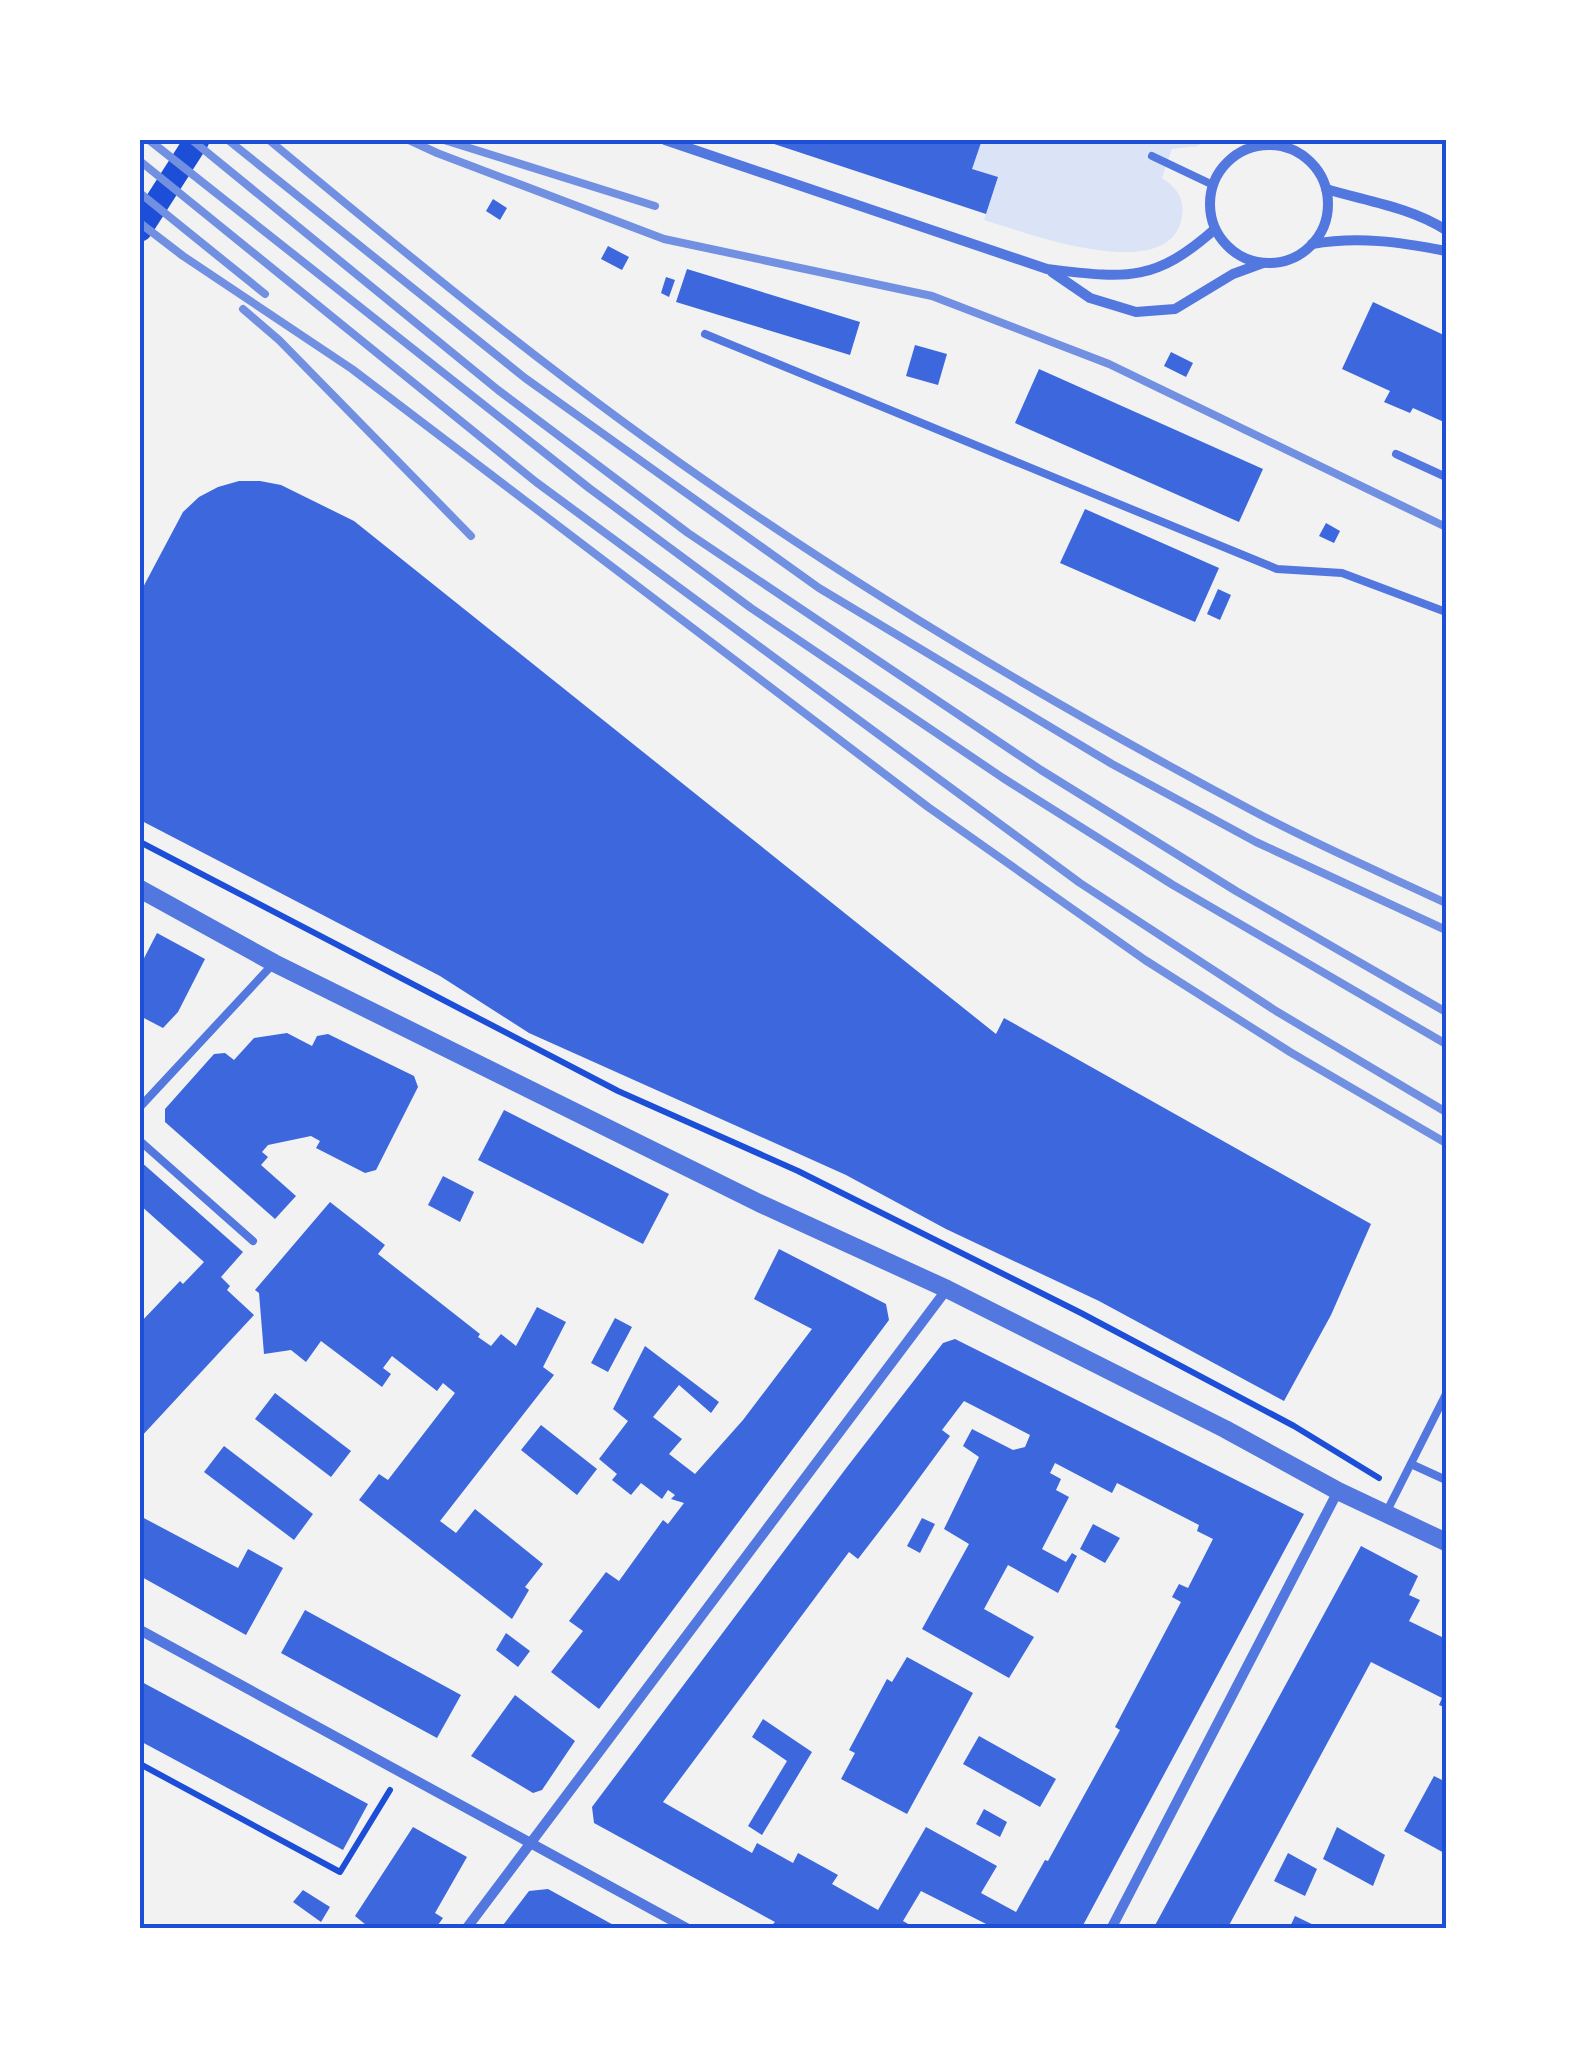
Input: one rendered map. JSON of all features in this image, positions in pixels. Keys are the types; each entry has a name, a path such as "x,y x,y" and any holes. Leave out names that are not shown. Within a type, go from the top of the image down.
{"main road":[{"path":"140,229 197,140"}],"street":[{"path":"665,140 1046,269 1103,276 1140,274 1176,261 1215,229"},
{"path":"1236,155 1237,140"},
{"path":"1046,269 1090,298 1136,312 1175,310 1233,274 1298,255 1312,244 1326,218 1326,189 1319,173 1290,145 1254,147 1236,155 1212,185 1211,216 1215,229 1236,253 1264,263"},
{"path":"1326,189 1390,205 1429,219 1446,230"},
{"path":"1312,244 1345,238 1384,240 1446,251"},
{"path":"140,889 274,962 759,1204 947,1290 1224,1429 1338,1491 1446,1542"},
{"path":"466,1929 947,1290"},
{"path":"1110,1929 1338,1491"},
{"path":"140,1630 688,1929"}],"lane":[{"path":"1152,156 1212,185"},
{"path":"705,334 1278,568 1342,573 1446,612"},
{"path":"1396,454 1446,476"},
{"path":"140,1107 274,962"},
{"path":"140,1141 252,1241"},
{"path":"1386,1513 1446,1394"},
{"path":"1435,1415 1446,1420"},
{"path":"1411,1464 1446,1480"}],"path":[{"path":"140,842 618,1091 798,1171 1081,1313 1294,1426 1399,1488"},
{"path":"140,1764 340,1872 401,1772"}],"shaded area":[{"path":"982,140 1205,140 1198,146 1172,149 1162,178 1181,198 1182,216 1172,237 1152,249 1126,252 1062,243 984,220 998,178 972,169"}],"building":[{"path":"762,140 982,140 972,169 998,177 986,214"},
{"path":"493,199 507,208 500,220 486,211"},
{"path":"608,246 629,257 622,270 601,259"},
{"path":"687,269 860,322 850,355 676,302"},
{"path":"666,277 675,280 669,297 661,293"},
{"path":"1373,302 1446,336 1446,423 1413,408 1410,413 1384,402 1390,391 1342,369"},
{"path":"915,345 947,354 938,385 906,376"},
{"path":"1171,352 1193,363 1186,377 1164,366"},
{"path":"1039,369 1263,469 1239,522 1015,423"},
{"path":"239,481 281,485 354,521 996,1034 1004,1018 1371,1224 1331,1315 1284,1401 1099,1301 946,1229 846,1175 529,1033 440,976 140,820 140,593 183,512 199,497"},
{"path":"1085,509 1219,568 1195,622 1060,563"},
{"path":"1326,523 1340,531 1334,543 1319,536"},
{"path":"1218,589 1231,595 1220,620 1207,614"},
{"path":"157,933 205,959 178,1012 163,1028 140,1016 140,966"},
{"path":"287,1033 312,1046 317,1036 328,1034 414,1076 418,1087 376,1170 365,1173 316,1148 320,1141 311,1136 268,1145 262,1152 268,1157 261,1165 296,1196 275,1219 165,1122 165,1109 214,1054 225,1053 234,1060 254,1038"},
{"path":"504,1110 669,1194 643,1244 478,1160"},
{"path":"140,1161 243,1252 221,1277 230,1286 227,1290 254,1315 140,1438 140,1323 204,1262 140,1205"},
{"path":"443,1176 474,1192 460,1222 428,1205"},
{"path":"330,1202 385,1245 378,1254 491,1346 501,1334 516,1346 537,1307 566,1322 543,1367 554,1375 440,1521 456,1533 475,1509 543,1564 525,1587 529,1590 512,1619 359,1500 379,1474 388,1480 455,1393 443,1383 437,1391 392,1356 383,1368 391,1374 382,1387 321,1341 306,1362 291,1350 264,1354 259,1293 255,1290"},
{"path":"779,1249 886,1304 889,1320 599,1709 551,1672 583,1631 569,1621 606,1572 619,1581 663,1520 668,1524 684,1503 671,1499 675,1495 668,1490 662,1499 641,1483 631,1495 612,1480 617,1474 599,1459 628,1421 613,1409 645,1346 719,1402 711,1413 679,1385 653,1417 682,1439 669,1454 695,1474 743,1420 812,1329 754,1299"},
{"path":"615,1318 632,1327 608,1372 591,1363"},
{"path":"955,1339 1304,1514 1081,1929 996,1929 921,1891 903,1921 917,1929 782,1929 594,1823 592,1807 943,1343","holes":["964,1401 1030,1435 1025,1447 1013,1450 972,1429 963,1446 979,1457 944,1529 969,1544 922,1629 1009,1678 1034,1637 984,1609 1008,1565 1058,1593 1077,1556 1072,1553 1066,1562 1042,1549 1069,1497 1056,1490 1061,1479 1050,1473 1055,1463 1112,1493 1117,1483 1199,1525 1197,1531 1213,1539 1188,1588 1179,1584 1172,1597 1181,1602 1115,1727 1120,1730 1016,1912 981,1893 997,1866 926,1827 878,1910 832,1884 838,1875 798,1853 793,1863 757,1843 752,1853 663,1802 849,1552 858,1559 898,1507 950,1436 942,1430"]},
{"path":"275,1393 351,1451 331,1477 255,1419"},
{"path":"541,1425 597,1469 577,1495 521,1450"},
{"path":"224,1446 313,1514 294,1540 204,1472"},
{"path":"140,1516 238,1568 248,1549 283,1568 246,1635 140,1576"},
{"path":"922,1518 935,1524 920,1553 907,1546"},
{"path":"1093,1524 1120,1538 1105,1563 1080,1549"},
{"path":"1361,1546 1418,1576 1409,1595 1420,1600 1409,1621 1446,1639 1446,1708 1439,1705 1442,1698 1371,1662 1227,1929 1153,1929"},
{"path":"305,1610 461,1695 437,1738 281,1653"},
{"path":"506,1633 530,1651 518,1667 496,1650"},
{"path":"907,1657 973,1693 907,1814 841,1779 855,1753 849,1750 887,1679 892,1682"},
{"path":"140,1681 368,1804 343,1850 140,1741"},
{"path":"515,1695 575,1741 542,1790 533,1793 471,1756"},
{"path":"763,1719 812,1752 762,1835 748,1826 787,1761 752,1737"},
{"path":"979,1736 1056,1779 1040,1807 963,1764"},
{"path":"1434,1776 1446,1782 1446,1854 1404,1831"},
{"path":"984,1809 1007,1822 1000,1837 976,1824"},
{"path":"413,1827 467,1857 435,1913 443,1918 435,1929 371,1929 355,1916"},
{"path":"1337,1827 1385,1855 1373,1886 1323,1859"},
{"path":"1288,1853 1317,1869 1305,1896 1274,1881"},
{"path":"548,1889 621,1929 500,1929 529,1891"},
{"path":"303,1890 330,1907 321,1922 293,1902"},
{"path":"1295,1916 1322,1929 1289,1929"}],"railway":[{"path":"149,140 589,488 751,608 1003,778 1173,885 1446,1044"},
{"path":"192,140 498,390 688,533 1041,770 1236,891 1446,1012"},
{"path":"228,140 525,378 819,588 1112,764 1256,842 1446,930"},
{"path":"269,140 552,369 729,497 857,582 1187,776 1302,836 1446,903"},
{"path":"409,140 664,239 932,296 1109,364 1446,527"},
{"path":"444,140 655,206"},
{"path":"140,161 536,482 1080,883 1276,1011 1446,1112"},
{"path":"140,193 265,294"},
{"path":"140,223 352,369 928,807 1145,960 1290,1052 1446,1143"},
{"path":"243,309 279,340 471,536"}]}
